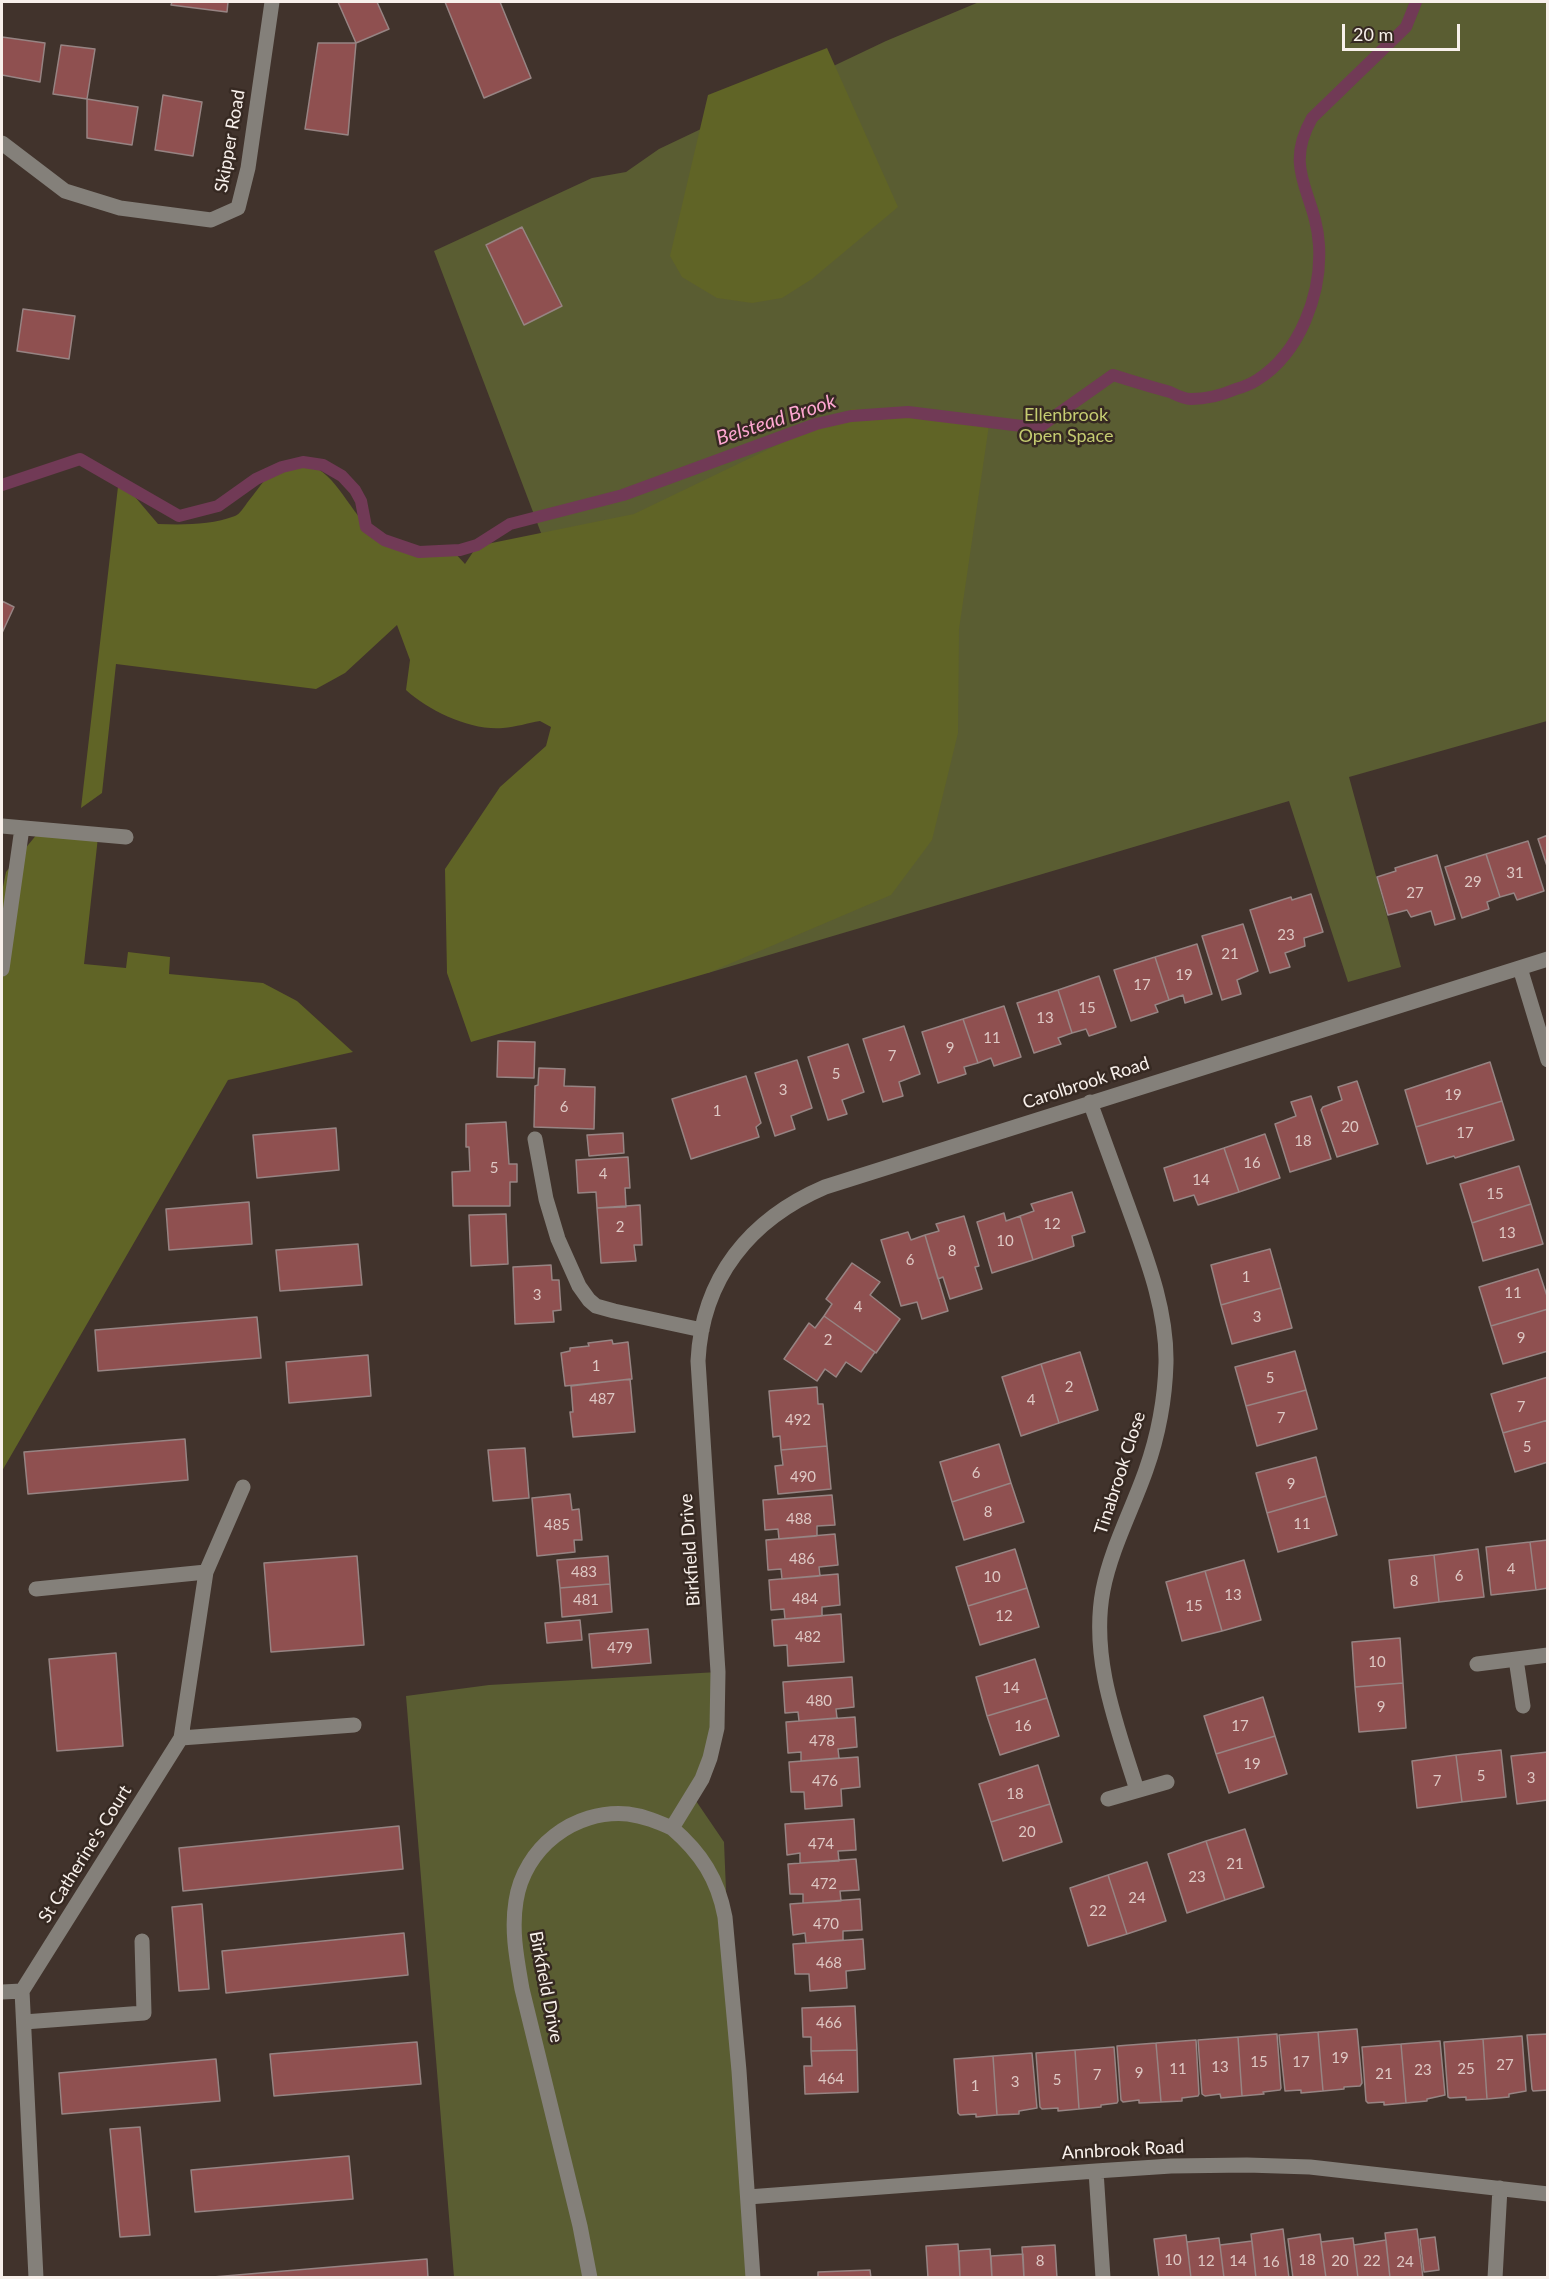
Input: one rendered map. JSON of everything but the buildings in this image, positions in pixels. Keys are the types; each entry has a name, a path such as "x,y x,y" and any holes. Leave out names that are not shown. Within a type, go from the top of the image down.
{"street":[{"name":"Skipper Road","path":"2,143 65,191 120,208 210,220 238,208 248,168 272,2"},
{"path":"2,826 126,837"},
{"path":"2,969 22,828"},
{"name":"Carolbrook Road","path":"702,1330 718,1282 737,1251 760,1225 792,1202 825,1187 1548,959"},
{"path":"1520,968 1548,1060"},
{"name":"Tinabrook Close","path":"1090,1102 1142,1244 1164,1325 1166,1362 1164,1398 1156,1437 1110,1566 1100,1614 1102,1662 1137,1790"},
{"path":"535,1139 552,1222 579,1286 589,1300 596,1306 614,1311 702,1330"},
{"name":"Birkfield Drive","path":"672,1828 702,1779 717,1728 718,1672 698,1384 699,1346 702,1330"},
{"name":"St Catherine's Court","path":"22,1991 181,1738 206,1572 243,1487"},
{"path":"36,1589 206,1572"},
{"path":"1477,1664 1548,1655"},
{"path":"1516,1659 1523,1706"},
{"path":"181,1738 354,1725"},
{"path":"1108,1799 1167,1782"},
{"name":"Birkfield Drive","path":"590,2277 580,2226 522,1989 514,1924 520,1884 528,1864 542,1846 570,1825 605,1814 628,1814 649,1818 672,1828 701,1857 711,1873 722,1900 726,1917 753,2277"},
{"path":"24,2022 144,2013 141,1941"},
{"path":"2,1992 22,1991 36,2277"},
{"name":"Annbrook Road","path":"748,2197 1096,2171 1211,2165 1310,2167 1548,2194"},
{"path":"1096,2171 1103,2277"},
{"path":"1495,2277 1500,2188"}],"green space":[{"name":"Ellenbrook Open Space","path":"979,2 1547,2 1547,721 1349,777 1401,967 1348,982 1289,801 708,973 434,251 592,178 626,172 659,149 886,41"},
{"path":"827,48 898,207 812,279 782,298 752,303 717,298 682,277 670,256 708,95"},
{"path":"852,409 936,415 989,425 959,629 958,733 932,840 891,895 708,973 471,1042 447,973 445,869 500,787 546,746 551,727 540,721 503,728 478,726 451,718 415,698 406,690 410,660 397,625 345,673 316,689 116,664 102,793 81,808 119,478 158,524 197,524 237,515 266,479 279,469 297,465 309,466 327,476 367,526 384,539 403,546 454,552 465,564 477,546 634,514"},
{"path":"42,828 98,837 84,964 126,968 128,952 170,957 169,974 263,983 297,1001 353,1052 228,1080 2,1471 2,892 6,872"},
{"path":"718,1672 718,1709 692,1795 724,1842 728,1939 753,2277 454,2277 406,1696 489,1685"}],"waterway":[{"name":"Belstead Brook","path":"2,485 80,459 179,516 218,506 256,479 282,467 303,462 323,465 342,476 355,490 361,501 366,527 384,540 419,552 460,550 477,545 510,524 623,495 816,424 851,416 908,412 1038,428 1113,375 1188,399 1225,393 1252,383 1272,368 1296,338 1312,302 1317,283 1319,245 1317,227 1300,168 1300,153 1312,118 1406,27 1416,2"}]}
